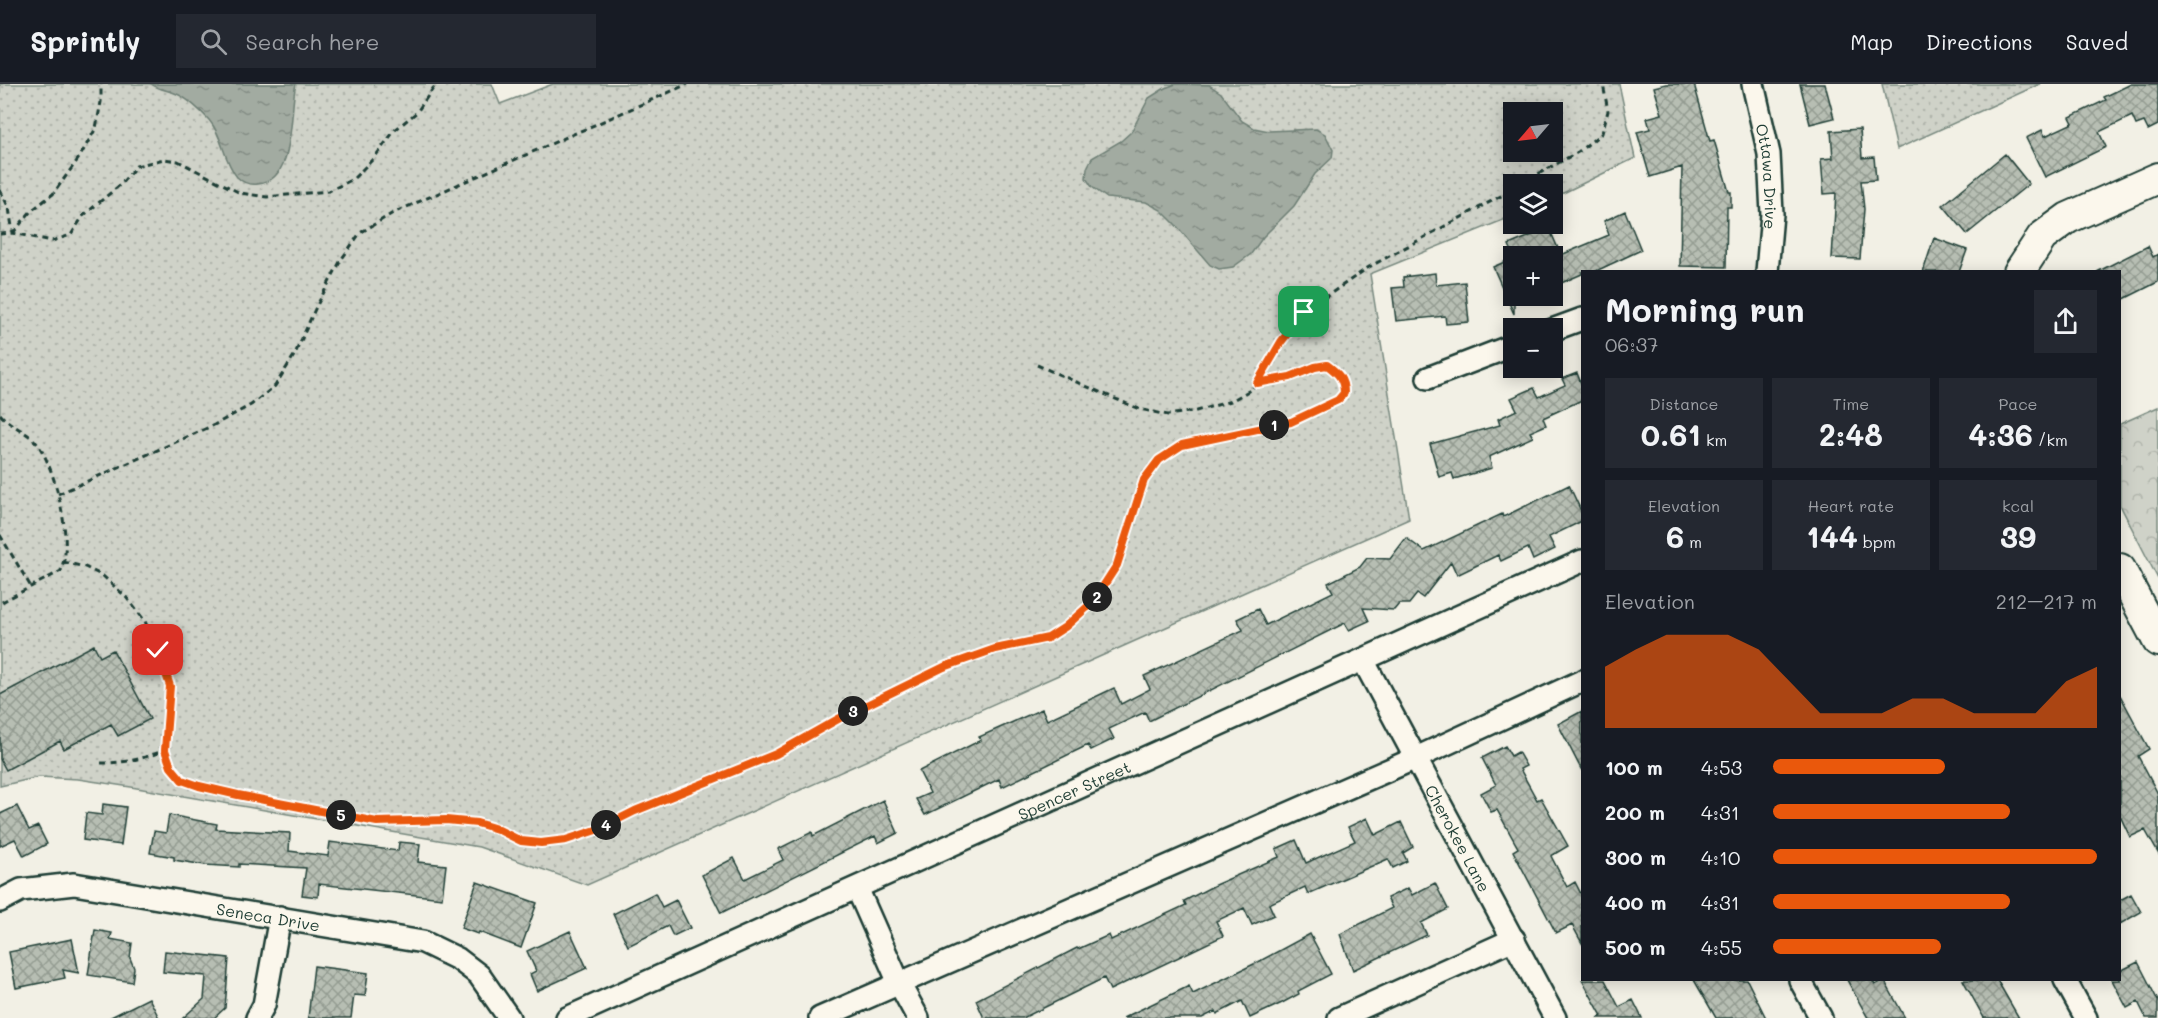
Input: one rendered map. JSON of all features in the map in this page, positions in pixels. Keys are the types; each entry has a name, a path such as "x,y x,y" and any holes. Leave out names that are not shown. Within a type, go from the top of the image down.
{"street":[{"name":"Ottawa Drive","path":"1753,84 1769,154 1772,214 1767,270"},
{"path":"2020,270 2042,237 2068,218 2158,178"},
{"path":"1563,326 1581,319"},
{"path":"1428,378 1503,349"},
{"name":"Spencer Street","path":"567,1018 1581,561"},
{"path":"2121,571 2158,641"},
{"name":"Cherokee Lane","path":"1363,660 1555,1018"},
{"path":"820,1018 1416,758 1581,681"},
{"name":"Seneca Drive","path":"0,901 21,890 74,884 423,942 458,959 479,975 509,1018"},
{"path":"857,888 899,983 918,1018"},
{"path":"257,1018 264,1005 280,918"},
{"path":"1339,1018 1514,939"},
{"path":"1801,981 1821,1018"},
{"path":"2066,981 2086,1018"}],"path":[{"path":"13,233 31,211 53,194 79,158 96,128 102,102 101,84"},
{"path":"0,234 13,233 52,241 71,234 83,216 121,184 136,166 164,159 178,161 240,193 267,197 329,191 353,179 374,158 395,130 417,112 436,84"},
{"path":"58,494 214,425 251,405 275,386 295,354 315,309 341,260 360,233 393,213 688,84"},
{"path":"1539,174 1578,152 1602,133 1608,111 1603,84"},
{"path":"0,190 9,208 13,233"},
{"path":"1036,365 1139,409 1168,415 1196,411 1231,401 1252,389 1257,383 1281,342 1304,312 1369,267 1503,195"},
{"path":"63,562 86,567 103,576 126,597 145,621 170,686 165,750 171,767 182,780 208,789 377,822 446,820 477,823 497,829 521,841 541,843 566,840 599,829 635,811 776,754 840,718 944,667 995,649 1048,638 1065,627 1093,602 1117,565 1144,480 1159,460 1182,445 1291,422 1338,400 1344,393 1344,383 1327,365 1290,377 1257,383"},
{"path":"0,414 33,438 43,450 58,494 65,529 65,554 61,571 0,603"},
{"path":"0,535 31,586"},
{"path":"101,763 124,763 165,750"}],"green space":[{"path":"0,84 492,84 500,104 553,84 1619,84 1635,158 1563,193 1563,174 1503,174 1503,220 1370,274 1409,519 587,885 479,847 131,787 78,779 39,777 0,786"},
{"path":"1882,84 2040,84 1897,149"},
{"path":"2158,407 2158,579 2121,507 2121,424"}],"water":[{"path":"151,84 296,84 289,143 279,171 271,180 258,184 242,181 232,170 214,126 206,116 181,96"},
{"path":"1176,84 1209,85 1221,93 1242,121 1254,128 1269,131 1316,129 1325,134 1333,150 1332,158 1315,174 1294,206 1263,237 1251,254 1233,267 1219,269 1210,265 1161,210 1146,202 1107,198 1092,187 1086,178 1087,168 1092,158 1121,141 1131,132 1149,98"}],"building":[{"path":"1666,84 1694,84 1710,141 1714,140 1729,192 1731,192 1731,207 1727,207 1726,267 1680,266 1682,167 1650,177 1637,132 1650,129 1647,118 1662,114 1654,87"},
{"path":"1800,84 1825,84 1834,118 1810,124"},
{"path":"2131,84 2158,84 2158,125 2148,130 2144,122 2136,125 2132,116 2099,132 2106,147 2045,177 2026,138 2042,130 2045,136 2073,123 2070,117 2106,100 2104,97"},
{"path":"1860,129 1862,158 1874,157 1876,180 1861,181 1864,209 1860,259 1832,258 1836,193 1824,194 1821,159 1833,158 1831,131"},
{"path":"2005,154 2029,184 1967,234 1943,205"},
{"path":"1625,211 1641,250 1598,270 1581,270 1581,274 1563,282 1563,254 1609,235 1604,221"},
{"path":"1535,234 1552,234 1557,246 1509,245"},
{"path":"1934,238 1967,250 1960,270 1924,270"},
{"path":"2148,246 2153,257 2158,254 2158,282 2121,300 2121,270 2101,270"},
{"path":"1503,263 1503,289 1493,267"},
{"path":"1435,273 1436,285 1465,282 1469,322 1446,324 1445,316 1396,321 1392,288 1404,287 1403,277"},
{"path":"1577,373 1581,383 1581,400 1543,418 1546,425 1530,432 1533,437 1489,457 1492,468 1454,479 1452,473 1439,477 1430,444 1500,425 1498,419 1517,410 1511,398 1534,388 1539,397 1565,385 1562,379"},
{"path":"1569,485 1581,511 1581,521 1549,537 1555,549 1533,560 1528,548 1501,561 1498,555 1457,575 1451,562 1423,598 1417,594 1409,604 1399,604 1394,610 1363,608 1369,621 1349,630 1345,623 1149,721 1145,712 1109,729 1114,739 1091,750 1088,745 1002,787 999,779 925,815 916,799 930,793 919,771 981,740 979,737 1042,709 1047,720 1114,688 1121,704 1150,689 1144,676 1243,630 1237,619 1258,609 1266,625 1333,592 1328,583 1360,567 1367,558 1390,559 1406,538 1424,551 1502,514 1503,517"},
{"path":"94,645 100,657 113,650 150,719 118,736 111,724 64,749 60,741 6,770 0,759 0,695"},
{"path":"2121,697 2149,749 2138,756 2158,794 2158,853 2145,830 2130,837 2121,818"},
{"path":"1581,712 1581,769 1558,724"},
{"path":"1505,746 1511,756 1518,752 1526,766 1520,769 1537,800 1541,798 1568,846 1551,856 1567,887 1575,882 1581,894 1581,941 1572,925 1556,933 1513,851 1518,848 1497,810 1491,812 1481,793 1496,785 1482,758"},
{"path":"883,800 898,833 878,843 875,836 721,913 702,875 734,858 745,879 783,860 778,849 812,832 813,836"},
{"path":"103,804 126,807 121,845 83,840 86,813 102,815"},
{"path":"17,806 29,830 38,826 47,844 24,856 15,839 0,846 0,814"},
{"path":"169,815 217,824 216,829 290,833 289,851 328,856 330,842 398,851 399,842 420,844 418,862 446,865 442,898 319,884 318,897 302,895 306,868 239,864 239,867 205,865 150,853 154,831 166,833"},
{"path":"1367,818 1375,835 1401,822 1413,847 1403,853 1407,861 1393,868 1388,859 1308,894 1305,887 1269,904 1274,915 1252,925 1244,908 1216,921 1223,936 1110,990 1104,978 1023,1018 984,1018 976,1000 1077,948 1109,935 1111,940 1186,905 1184,901 1215,885 1279,857 1276,849 1296,840 1306,863 1355,841 1348,827"},
{"path":"477,882 537,903 521,948 479,932 478,934 461,928"},
{"path":"1435,883 1448,909 1421,923 1427,935 1353,970 1340,934 1392,908 1387,898 1408,888 1412,895"},
{"path":"655,893 662,907 676,900 690,928 673,936 668,926 628,946 613,914"},
{"path":"2131,894 2141,912 2121,923 2121,899"},
{"path":"95,930 112,933 110,939 132,943 130,958 134,968 132,982 88,975"},
{"path":"570,931 587,968 537,991 530,974 536,971 527,951"},
{"path":"1310,934 1331,974 1298,991 1299,994 1250,1018 1242,1001 1217,1014 1216,1011 1202,1018 1123,1018 1189,986 1193,994"},
{"path":"72,939 79,973 63,970 65,978 16,988 9,952"},
{"path":"165,951 229,958 225,1008 214,1018 183,1018 204,999 206,976 163,972"},
{"path":"2138,962 2158,1001 2158,1018 2146,1018 2138,1002 2127,1008 2113,981 2121,981 2121,970"},
{"path":"314,966 368,973 365,996 354,995 351,1018 308,1018"},
{"path":"1583,981 1606,981 1619,1007 1633,1000 1642,1018 1598,1018 1602,1016"},
{"path":"1695,981 1748,981 1766,1018 1716,1018"},
{"path":"1848,981 1873,981 1875,985 1885,981 1905,1018 1868,1018"},
{"path":"1964,981 1998,981 2019,1018 1984,1018"},
{"path":"149,998 159,1018 109,1018"}],"route":[{"path":"158,650 170,686 165,750 171,767 182,780 238,795 377,822 446,820 477,823 497,829 521,841 541,843 566,840 599,829 635,811 776,754 840,718 944,667 995,649 1048,638 1065,627 1093,602 1117,565 1144,480 1159,460 1182,445 1291,422 1338,400 1344,393 1344,383 1327,365 1290,377 1257,383 1281,342 1304,312"}]}
